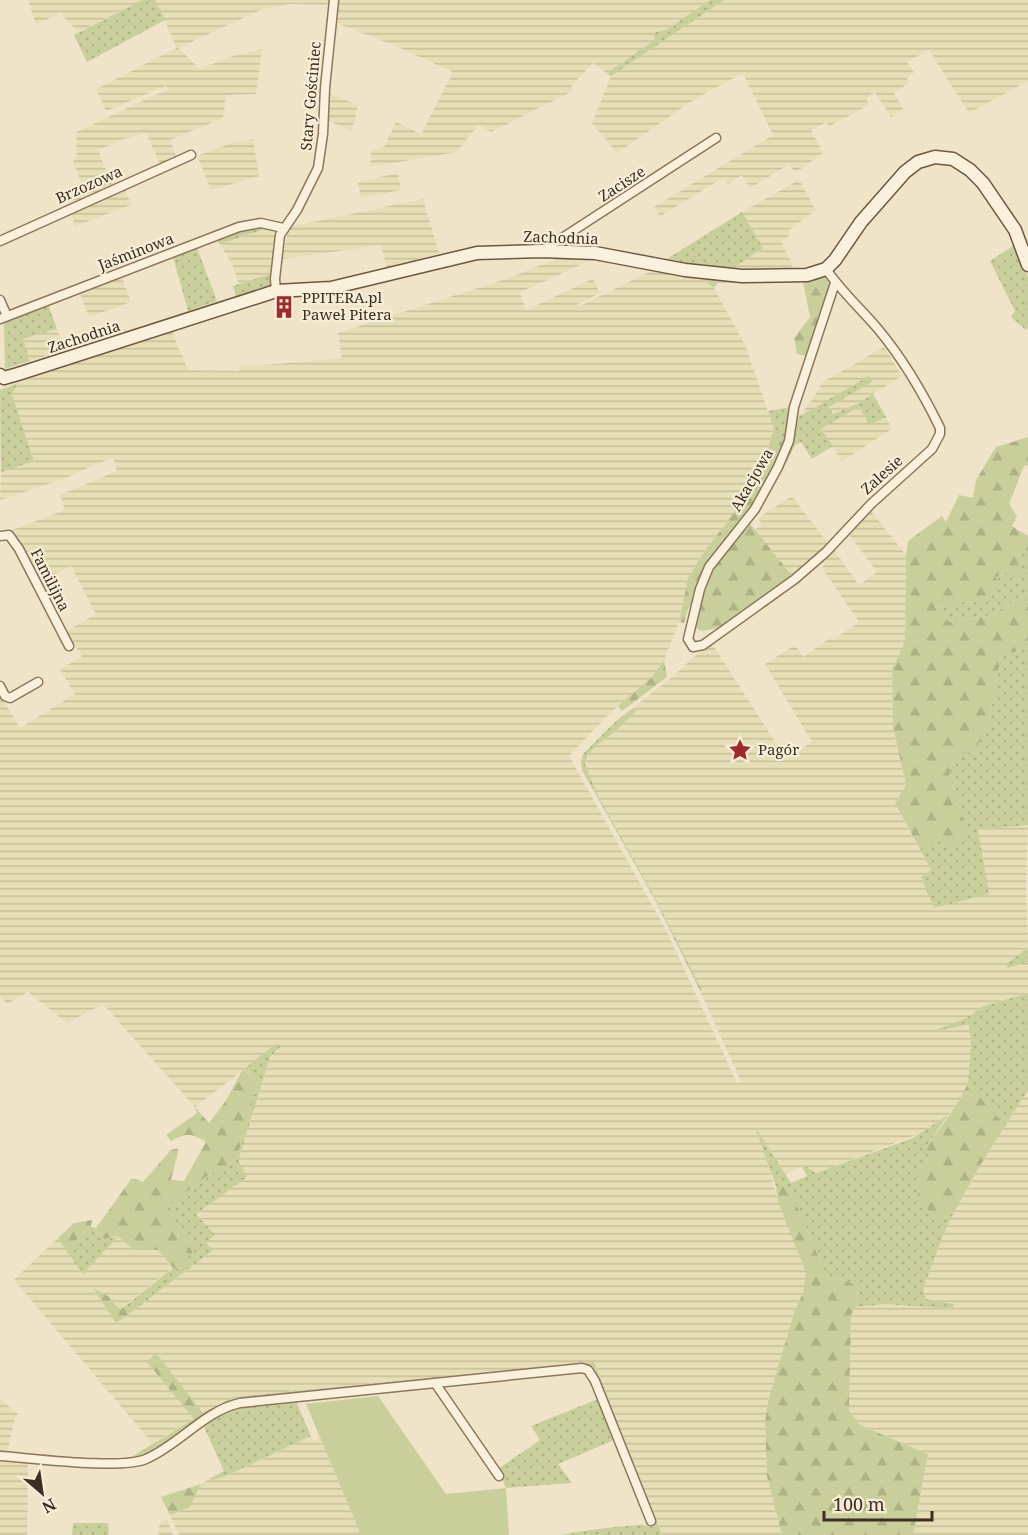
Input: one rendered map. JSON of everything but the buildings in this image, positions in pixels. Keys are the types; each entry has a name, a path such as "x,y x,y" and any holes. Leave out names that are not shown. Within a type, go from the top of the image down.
{"street":[{"name":"Stary Gościniec","path":"276,291 275,279 280,235 297,210 318,168 334,0"},
{"name":"Zacisze","path":"542,251 716,138"},
{"name":"Brzozowa","path":"0,241 191,155"},
{"path":"826,269 836,260 861,222 894,183 918,162 941,157 953,159 970,170 987,188 1015,230 1028,265"},
{"name":"Jaśminowa","path":"4,317 239,227 261,223 283,228"},
{"name":"Zachodnia","path":"0,375 4,378 18,374 276,291 331,288 477,253 595,252 685,270 742,276 807,275 826,269"},
{"name":"Zalesie","path":"693,647 703,645 795,579 826,552 871,504 926,455 937,441 940,428 923,394 891,346 835,283 826,269"},
{"name":"Akacjowa","path":"693,647 688,639 700,589 709,567 754,508 778,467 789,441 794,407 835,283"},
{"path":"0,300 4,317"},
{"name":"Familijna","path":"0,536 9,535 19,549 69,646"},
{"path":"0,686 5,696 10,698 38,682"},
{"path":"0,1456 137,1462 156,1454 216,1412 232,1405 279,1398 579,1368 588,1370 595,1381 651,1521"},
{"path":"435,1383 500,1476"}],"shaded area":[{"path":"28,0 142,0 78,32 60,13 36,25"},
{"path":"155,0 331,0 331,5 288,4 261,10 178,48 200,69 230,57 262,49 256,94 226,95 223,118 170,140 177,158 161,166 146,133 123,139 98,150 113,187 70,204 63,191 81,183 73,160 77,158 76,132 168,89 166,86 106,111 96,89 177,48"},
{"path":"335,0 1028,0 1028,81 969,113 929,50 907,62 914,73 907,78 909,83 894,93 903,109 891,117 875,92 866,98 869,105 828,127 827,122 811,130 823,153 796,172 788,165 750,188 742,175 728,184 723,178 660,216 654,207 773,135 743,73 695,99 617,153 592,123 611,76 593,63 571,86 573,91 491,132 478,125 457,152 370,167 371,151 384,147 396,122 421,134 453,72 391,44 333,22"},
{"path":"326,92 358,105 352,131 327,120"},
{"path":"253,139 259,176 211,190 197,156 232,143"},
{"path":"398,173 401,190 361,198 358,182"},
{"path":"799,180 816,210 789,230 790,235 781,241 793,266 776,272 729,271 763,248 742,212"},
{"path":"124,187 131,205 75,226 70,211"},
{"path":"423,199 439,253 387,268 381,245 282,259 289,227"},
{"path":"269,228 275,231 276,237 271,274 239,284 233,266 220,244"},
{"path":"561,257 594,259 520,292 526,310 593,279 600,293 578,304 578,307 653,270 701,278 714,288 745,345 774,429 765,458 743,501 704,552 688,578 679,622 664,660 651,678 609,714 569,756 666,930 737,1083 741,1081 701,989 655,898 597,794 585,764 587,756 597,744 616,731 635,711 633,708 711,642 786,759 812,742 765,664 795,645 803,657 830,638 833,640 859,622 822,568 832,547 859,585 877,572 847,532 870,510 906,555 905,642 892,669 893,727 906,785 895,803 931,870 933,908 978,830 1028,825 1026,885 1028,948 1006,964 1008,968 1028,962 1028,993 984,1006 966,1018 936,1030 969,1023 971,1043 968,1083 960,1103 948,1115 924,1132 816,1173 804,1166 785,1174 756,1131 778,1201 807,1273 803,1293 795,1310 768,1401 765,1422 767,1476 782,1535 662,1535 594,1362 233,1397 152,1443 14,1280 58,1238 83,1274 118,1237 134,1250 158,1250 172,1268 119,1310 108,1296 117,1323 212,1251 205,1242 214,1235 195,1215 246,1177 239,1158 270,1057 277,1044 195,1107 103,1004 67,1023 28,992 7,1004 0,996 0,695 20,728 75,694 60,669 82,657 67,631 96,614 71,566 39,583 12,530 65,510 60,495 117,471 113,457 63,479 0,500 1,472 34,460 12,394 18,383 171,329 188,370 239,371 240,366 342,358 338,333 506,279"},
{"path":"121,275 131,302 89,317 79,291"},
{"path":"57,329 64,350 30,361 23,339"},
{"path":"884,347 902,376 857,404 833,414 829,406 871,382 797,418 823,382"},
{"path":"859,407 869,424 886,417 892,429 842,461 821,429"},
{"path":"792,496 829,545 793,577 755,530 762,524 758,518"},
{"path":"1028,1090 1028,1535 913,1535 928,1454 860,1425 849,1410 851,1315 856,1307 885,1304 953,1309 954,1304 926,1299 923,1289 944,1233 955,1211 978,1169"},
{"path":"0,1399 18,1414 7,1452 0,1452"},
{"path":"311,1436 313,1440 320,1437 361,1535 179,1535 170,1515 190,1507 201,1484 209,1479 226,1476"},
{"path":"0,1458 28,1460 27,1535 0,1535"},
{"path":"167,1519 173,1535 158,1535 160,1523"}],"green space":[{"path":"142,0 155,0 165,20 87,62 74,35"},
{"path":"710,0 724,0 611,76 607,73 655,40 653,33 668,29"},
{"path":"742,212 763,248 729,271 662,262"},
{"path":"257,226 274,228 277,232 276,237 275,231 269,228 220,244 216,238"},
{"path":"1016,244 1028,277 1028,327 1026,330 1011,317 1015,311 990,261"},
{"path":"197,248 217,301 188,311 173,257"},
{"path":"271,274 272,286 236,297 233,286"},
{"path":"825,277 829,281 830,289 807,356 797,354 794,338 810,317 803,282"},
{"path":"701,278 741,283 717,283 714,288"},
{"path":"48,304 57,329 23,339 30,361 5,369 4,321"},
{"path":"869,376 872,382 829,407 833,414 873,394 886,417 869,425 859,407 821,429 833,446 812,459 801,442 795,445 786,464 784,461 797,418"},
{"path":"18,383 12,394 34,461 1,472 0,390"},
{"path":"791,407 784,445 779,438 771,438 774,429 768,411"},
{"path":"1028,437 1028,465 1024,466 1009,504 1017,516 1012,526 1028,536 1028,553 1025,551 1018,557 1019,576 1007,572 996,577 997,590 980,602 964,601 935,607 949,622 992,615 1028,592 1028,648 1001,656 989,722 974,752 954,755 949,777 960,802 965,832 954,848 939,839 920,849 895,803 906,785 893,727 892,669 905,642 908,541 942,516 946,522 959,495 973,498 976,480 996,447"},
{"path":"771,438 779,438 784,445 775,465 753,506 726,539 695,600 688,609 684,623 679,622 688,578 704,552 743,501 765,458"},
{"path":"748,521 793,577 724,627 701,631 695,627 699,605 714,566"},
{"path":"1025,551 1028,553 1028,592 992,615 948,622 935,607 964,601 980,602 996,577 1007,572"},
{"path":"1028,648 1028,825 978,830 989,894 934,908 921,877 931,870 920,849 939,839 960,802 949,777 954,755 974,751 989,722 1001,656"},
{"path":"664,660 667,677 622,711 618,706 651,678"},
{"path":"633,708 636,711 616,731 597,745 587,756 585,764 597,794 655,898 702,990 700,991 656,902 582,770 583,754 615,722"},
{"path":"1028,948 1028,962 1008,968 1006,964"},
{"path":"1028,993 1028,1090 1005,1126 968,1083 971,1043 969,1024 931,1032 966,1018 984,1006"},
{"path":"277,1043 280,1047 270,1057 239,1158 247,1177 196,1214 215,1235 206,1242 212,1251 129,1314 124,1307 173,1268 184,1269 175,1259 185,1251 169,1206 204,1178 236,1160 257,1082 244,1069"},
{"path":"243,1069 257,1082 236,1160 204,1178 169,1206 176,1223 178,1236 186,1234 197,1249 190,1254 185,1252 176,1259 186,1263 184,1269 173,1268 158,1250 134,1250 117,1236 104,1239 96,1228 132,1178 143,1182 171,1150 179,1148 171,1180 184,1181 206,1142 189,1135 171,1141 166,1135 197,1113 195,1107 209,1123 225,1102"},
{"path":"968,1083 1005,1126 955,1211 938,1223 918,1196 919,1170 929,1157 926,1147 954,1108"},
{"path":"948,1115 926,1147 929,1157 919,1171 938,1223 955,1211 944,1233 923,1289 926,1299 954,1304 953,1309 885,1304 856,1307 857,1286 847,1281 827,1277 794,1199 785,1184 776,1187 755,1127 791,1183 807,1176 802,1167 805,1166 816,1173 913,1138"},
{"path":"785,1184 794,1199 827,1277 847,1281 857,1286 856,1307 851,1315 849,1410 860,1425 928,1454 913,1535 782,1535 767,1476 765,1422 768,1401 795,1310 803,1293 806,1273 778,1201 776,1187"},
{"path":"92,1220 91,1227 65,1249 58,1238 74,1223"},
{"path":"91,1227 96,1228 104,1239 118,1237 83,1274 65,1249"},
{"path":"93,1288 108,1296 119,1309 124,1307 129,1314 116,1323"},
{"path":"156,1353 203,1413 213,1408 214,1412 146,1456 131,1457 194,1419 147,1362"},
{"path":"594,1362 662,1535 561,1535 618,1527 655,1526 593,1370 587,1365 293,1395 214,1412 213,1408 233,1397"},
{"path":"378,1396 446,1494 506,1488 509,1535 361,1535 306,1404"},
{"path":"295,1399 311,1436 226,1476 209,1479 224,1471 204,1427 225,1409"},
{"path":"598,1399 614,1440 558,1464 572,1483 506,1488 498,1469 540,1440 531,1426"},
{"path":"201,1484 190,1507 170,1515 161,1497"},
{"path":"73,1523 108,1523 109,1535 72,1535"}],"place":[{"name":"PPITERA.pl Paweł Pitera","path":"284,307"},
{"name":"Pagór","path":"740,750"}]}
